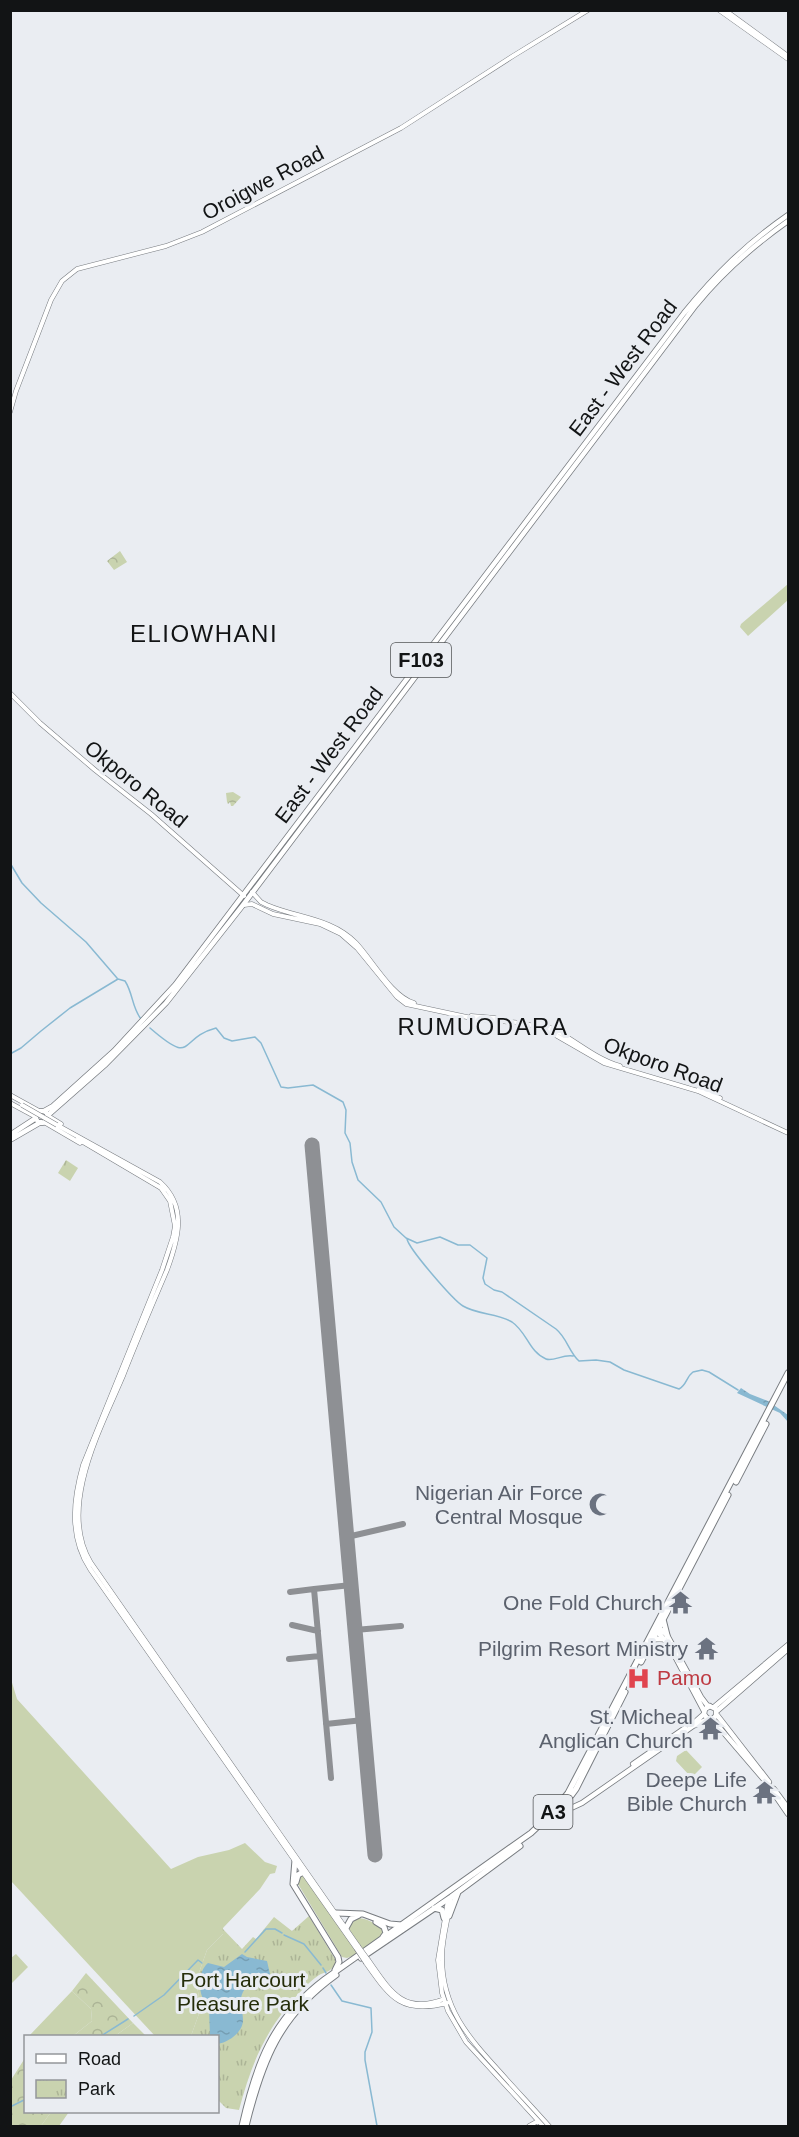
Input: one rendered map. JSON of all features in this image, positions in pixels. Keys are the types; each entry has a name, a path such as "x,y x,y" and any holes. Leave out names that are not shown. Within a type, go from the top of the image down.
{"highway":[{"name":"A3","path":"776,1402 789,1373"},
{"name":"A3","path":"244,2127 254,2075 267,2046 295,2006 309,1991 531,1833 570,1794 771,1410 789,1381"},
{"name":"A3","path":"244,2127 265,2060 284,2027 301,2005 327,1982 459,1892 534,1836 556,1815 570,1794 653,1639 656,1628 663,1619 771,1410"},
{"path":"653,1639 666,1637 663,1619"},
{"path":"295,1860 293,1884 339,1960 333,1974"},
{"path":"303,1872 296,1877 296,1883 338,1953 344,1959 356,1958"},
{"path":"434,1908 442,1910 447,1917 459,1892"},
{"path":"336,1913 363,1914 390,1924 402,1925"},
{"path":"346,1928 353,1917 363,1916 384,1927 386,1933 382,1939"}],"main road":[{"name":"Oroigwe Road","path":"10,412 54,293 69,274 86,266 166,246 202,232 401,128 505,60 588,10"},
{"path":"719,10 789,58"},
{"path":"725,10 789,58"},
{"name":"East - West Road","path":"45,1113 53,1110 106,1064 166,1003 243,905 710,280 746,246 789,215"},
{"name":"East - West Road","path":"45,1113 98,1066 147,1017 190,967 703,296 749,250 789,221"},
{"name":"Okporo Road","path":"10,693 40,723 99,774 151,814 244,896"},
{"name":"Okporo Road","path":"252,892 260,901 279,910 316,920 346,934 406,1001 467,1016 531,1022 551,1028 605,1061 700,1090 789,1132"},
{"path":"257,906 260,901"},
{"name":"Okporo Road","path":"243,905 252,904 279,916 320,924 343,935 363,954 397,997 406,1004 476,1019 531,1024 550,1030 571,1041"},
{"path":"10,1099 45,1113 56,1124"},
{"path":"10,1099 165,1186 177,1207 179,1227 167,1270 86,1468 79,1506 82,1547 336,1913 357,1947"},
{"path":"10,1099 36,1118 105,1157 117,1160 156,1185 165,1192 172,1207 175,1226 162,1270 83,1465 76,1503 76,1540 81,1555 303,1872 388,1988 403,2001 422,2004 447,2001"},
{"path":"53,1110 56,1124"},
{"name":"F103","path":"10,1136 45,1113"},
{"name":"F103","path":"10,1140 43,1122 45,1113"},
{"path":"656,1628 666,1637 701,1697 789,1814"},
{"path":"666,1637 704,1712"},
{"path":"556,1815 582,1803 713,1713 789,1647"},
{"path":"704,1712 713,1713"},
{"path":"570,1794 576,1801 582,1800 704,1712 713,1713 789,1808"},
{"path":"449,1898 442,1954 443,1974 447,2001 456,2028 543,2127"},
{"path":"447,2001 468,2036 549,2127"},
{"path":"529,2127 538,2121"}],"green space":[{"path":"120,551 127,562 114,570 107,561"},
{"path":"788,584 788,600 748,636 740,627 741,624"},
{"path":"233,792 241,797 231,806 230,802 228,804 227,802 226,793"},
{"path":"66,1160 78,1168 70,1181 58,1173"},
{"path":"10,1676 17,1699 171,1869 198,1857 229,1850 245,1843 265,1862 277,1866 275,1873 270,1874 260,1889 223,1928 223,1934 207,1950 196,1981 201,2008 191,2035 154,2035 11,1881"},
{"path":"686,1750 702,1767 693,1776 690,1776 676,1761 677,1756"},
{"path":"301,1875 358,1954 347,1958 342,1957 298,1884"},
{"name":"Port Harcourt Pleasure Park","path":"309,1916 335,1959 335,1964 330,1970 319,1975 307,1985 290,2003 262,2045 249,2076 239,2110 226,2108 219,2101 219,2035 191,2035 201,2008 196,1981 207,1950 223,1934 222,1928 242,1949 253,1937 256,1939 274,1917 292,1931"},
{"path":"357,1918 372,1922 383,1932 378,1939 363,1950 349,1929 353,1920"},
{"path":"16,1954 28,1967 11,1984 11,1958"},
{"path":"86,1973 133,2023 116,2035 74,2035 92,2021 91,2009 72,1991"},
{"path":"72,1991 91,2009 92,2021 74,2035 30,2035"},
{"path":"133,2023 145,2035 116,2035"},
{"path":"24,2060 24,2113 50,2113 41,2126 11,2126 11,2080"},
{"path":"50,2113 68,2113 59,2126 41,2126"}],"water":[{"path":"741,1388 768,1401 788,1415 788,1422 780,1413 737,1393"},
{"path":"242,1954 267,1961 270,1974 245,1989 241,1999 243,2020 241,2029 231,2039 219,2044 219,2035 210,2035 209,2007 202,1997 200,1978 208,1963 224,1967"}],"waterway":[{"path":"10,863 22,883 41,903 86,942 117,978"},
{"path":"10,1054 21,1048 70,1008 118,979 125,981 141,1019"},
{"path":"150,1028 164,1040 181,1048 204,1032 216,1028 224,1038 232,1041 255,1037 261,1043 281,1087 313,1085 343,1102 346,1110 345,1133 350,1143 352,1162 358,1180 381,1202 394,1227 406,1238 417,1243 440,1237 458,1245 470,1245 487,1258 483,1278 485,1284 502,1292 556,1329 579,1361 610,1362 624,1370 679,1389 693,1372 702,1370 738,1390"},
{"path":"407,1239 432,1274 463,1306 512,1322 536,1352 546,1359 573,1356"},
{"path":"245,1952 266,1929 275,1929 282,1933"},
{"path":"284,1935 304,1944 321,1965"},
{"path":"134,2016 164,1995 198,1960 202,1963"},
{"path":"323,1968 326,1973"},
{"path":"331,1985 342,2001 371,2008 372,2032 365,2052 365,2060 377,2126"},
{"path":"103,2035 128,2019"},
{"path":"10,2107 24,2100"}],"taxiway":[{"path":"347,1537 403,1524"},
{"path":"331,1778 314,1589 351,1585"},
{"path":"290,1592 314,1589"},
{"path":"292,1625 318,1631"},
{"path":"355,1630 401,1626"},
{"path":"289,1659 320,1656"},
{"path":"326,1724 363,1720"}],"runway":[{"path":"312,1145 375,1855"}],"place":[{"name":"Nigerian Air Force Central Mosque","path":"601,1505"},
{"name":"One Fold Church","path":"681,1603"},
{"name":"Pilgrim Resort Ministry","path":"706,1649"},
{"name":"Pamo","path":"639,1678"},
{"name":"St. Micheal Anglican Church","path":"711,1729"},
{"name":"Deepe Life Bible Church","path":"765,1792"}],"district":[{"name":"ELIOWHANI","path":"204,634"},
{"name":"RUMUODARA","path":"483,1027"}]}
